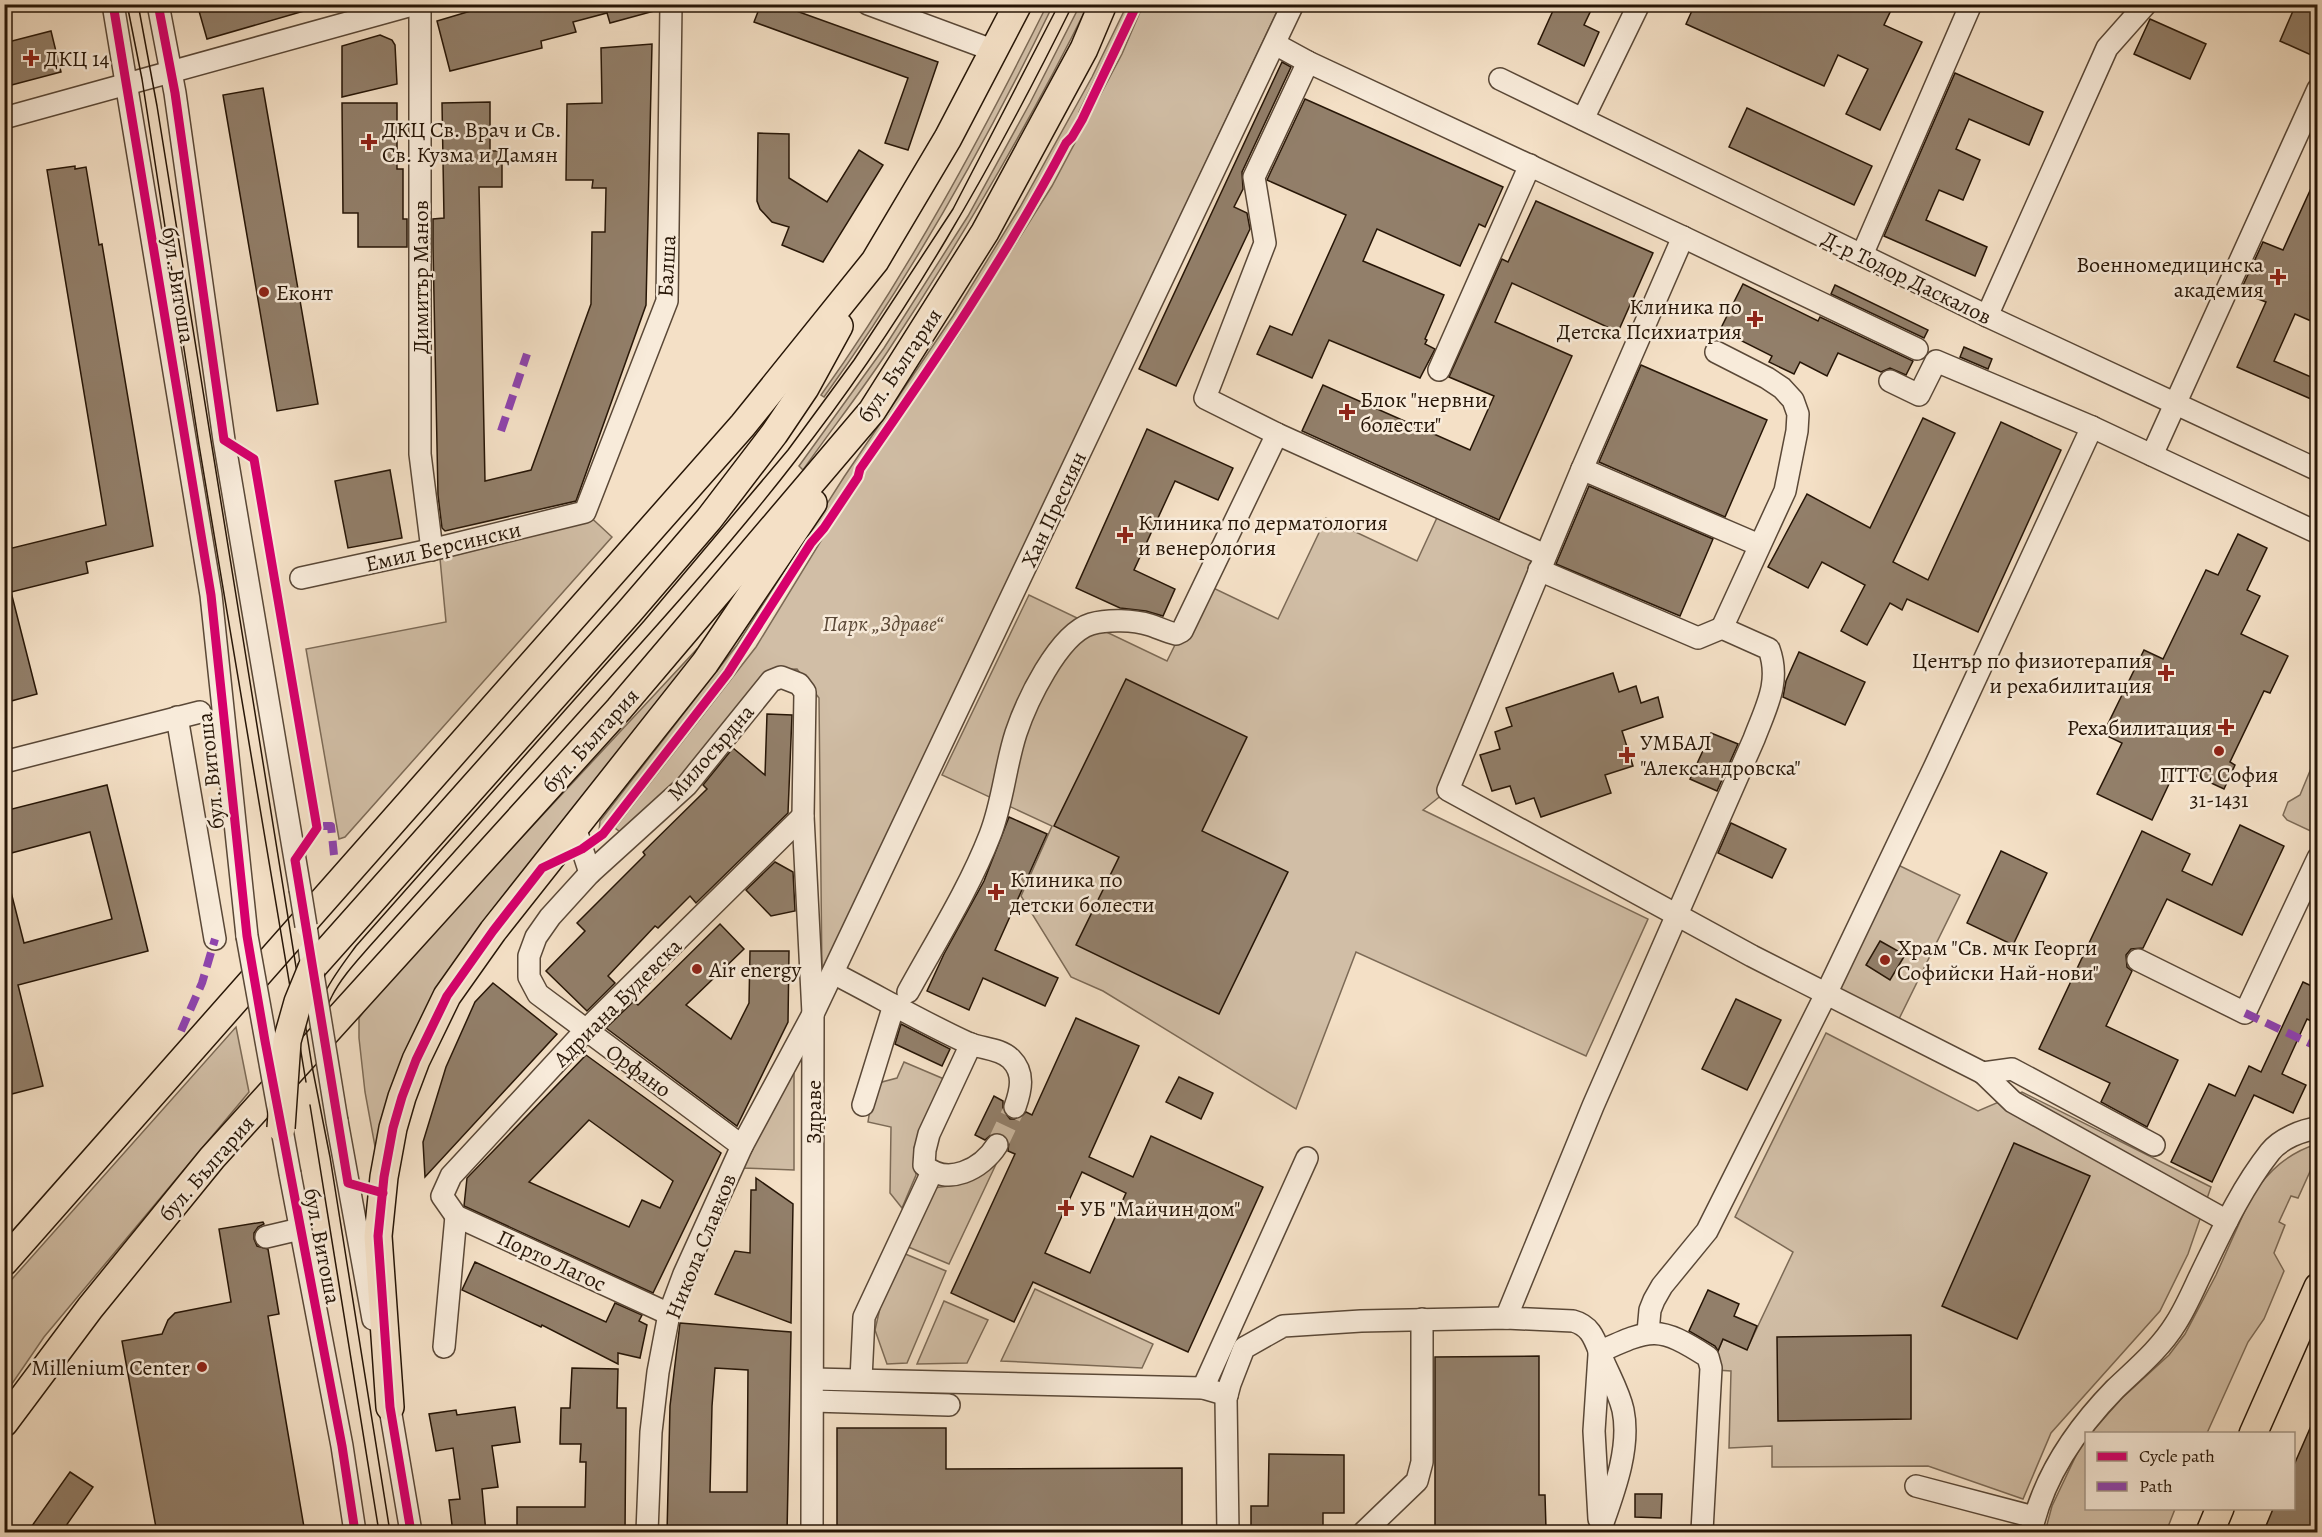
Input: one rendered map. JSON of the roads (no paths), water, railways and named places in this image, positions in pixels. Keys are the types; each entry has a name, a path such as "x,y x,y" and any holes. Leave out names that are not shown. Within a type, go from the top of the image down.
{"main road":[{"path":"281,1128 287,1041 298,1002 312,968 709,519 774,434 805,388 875,261 948,138 1018,4"},
{"name":"бул. България","path":"4,1423 90,1308 212,1158 619,709 872,411 985,232 1084,49 1103,4"},
{"path":"4,1262 735,434 875,261"},
{"path":"390,1407 378,1236 384,1177 393,1128 416,1060 447,996 493,931 705,663 872,411"},
{"path":"2254,1432 2318,1287"},
{"path":"2210,1533 2220,1510"}],"street":[{"name":"бул. Витоша","path":"113,4 210,595 247,936 342,1446 356,1533"},
{"name":"бул. Витоша","path":"158,4 172,71 224,440 343,1156 411,1533"},
{"path":"4,118 418,4"},
{"name":"Димитър Манов","path":"418,4 420,454 432,550"},
{"name":"Балша","path":"585,512 667,301 671,4"},
{"path":"868,4 995,51"},
{"name":"Хан Пресиян","path":"813,1014 1293,4"},
{"path":"1583,119 1639,4"},
{"path":"1862,255 1971,4"},
{"path":"1987,316 2107,48 2146,4"},
{"path":"1275,44 1308,62 1917,348"},
{"path":"1308,62 1254,177 1265,243 1205,398 1698,638 1722,628 1785,490 1797,431 1798,414 1793,400 1782,388 1716,352"},
{"name":"Д-р Тодор Даскалов","path":"1500,79 1987,316 2318,470"},
{"path":"2152,455 2172,402 2318,89"},
{"path":"1439,370 1530,165"},
{"path":"1683,237 1542,563 1448,790 1826,994 1983,1073 2013,1102 2227,1221"},
{"path":"1890,381 1919,395 1936,361 2092,427 2318,533"},
{"path":"1648,1332 1650,1310 1654,1300 1662,1286 1707,1231 1826,994 1935,766 2092,427"},
{"path":"863,1106 901,999 972,874 990,835 999,809 1015,734 1043,675 1062,647 1076,633 1091,624 1125,622 1149,625 1176,634 1182,632 1277,434"},
{"path":"1582,469 1759,545"},
{"name":"Емил Берсински","path":"301,578 432,550 585,512"},
{"path":"1506,1317 1593,1106 1754,739 1775,680 1775,664 1769,649 1722,628"},
{"name":"Милосърдна","path":"538,994 529,976 529,957 536,937 550,917 590,873 687,785 771,681 781,677 790,679 800,684 805,692"},
{"name":"Здраве","path":"805,692 803,816 813,1014 812,1533"},
{"path":"4,762 200,712"},
{"path":"177,717 215,939"},
{"name":"Адриана Будевска","path":"456,1216 442,1196 451,1176 586,1030 803,816"},
{"path":"575,827 590,873"},
{"path":"2138,960 2245,1013 2318,858"},
{"path":"833,973 901,999 971,1044 1004,1054 1016,1066 1021,1084 1015,1107"},
{"name":"Орфано","path":"538,994 742,1146"},
{"name":"Никола Славков","path":"647,1533 651,1432 658,1372 669,1314 684,1274 742,1146 813,1014"},
{"path":"971,1044 929,1134 924,1165 932,1172 958,1174 970,1170 990,1155 997,1145"},
{"path":"1983,1073 2012,1070 2154,1145"},
{"path":"1916,1486 2033,1525 2059,1460 2083,1425 2114,1390 2159,1347 2178,1321 2238,1200 2272,1149 2304,1130 2318,1128"},
{"path":"1203,1388 1307,1158"},
{"path":"861,1379 864,1317 932,1172"},
{"path":"444,1347 456,1216"},
{"name":"Порто Лагос","path":"456,1216 669,1314"},
{"path":"266,1236 300,1229"},
{"path":"1228,1533 1227,1395 1244,1348 1283,1326 1506,1317 1573,1321 1582,1323 1592,1334 1623,1407 1626,1428 1624,1451 1600,1532"},
{"path":"1364,1533 1417,1481 1422,1462 1422,1319"},
{"path":"1599,1352 1640,1333 1648,1332 1666,1335 1684,1342 1708,1357 1711,1368 1702,1531"},
{"path":"1599,1352 1594,1431 1600,1532"},
{"path":"813,1379 1203,1388 1227,1395"},
{"path":"813,1401 949,1405"}],"tunnel":[{"path":"997,1145 1015,1107"}],"tram line":[{"path":"127,4 142,79 199,445 306,1082"},
{"path":"138,4 157,106 312,1066 330,1157 390,1532"},
{"path":"314,1037 315,1023 322,999 333,978 356,946 644,621 788,450 854,360 953,209 1059,4"},
{"path":"323,1090 323,1029 328,1006 340,983 369,947 696,581 772,491 836,407 875,352 946,240 1012,123 1073,4"},
{"path":"310,1105 379,1532"}],"place":[{"name":"ДКЦ 14","path":"31,58"},
{"name":"ДКЦ Св. Врач и Св. Св. Кузма и Дамян","path":"369,142"},
{"name":"Военномедицинска академия","path":"2278,277"},
{"name":"Еконт","path":"264,292"},
{"name":"Клиника по Детска Психиатрия","path":"1755,319"},
{"name":"Блок \"нервни болести\"","path":"1347,412"},
{"name":"Клиника по дерматология и венерология","path":"1125,535"},
{"name":"Център по физиотерапия и рехабилитация","path":"2166,673"},
{"name":"Рехабилитация","path":"2226,727"},
{"name":"ПТТС София 31-1431","path":"2219,751"},
{"name":"УМБАЛ \"Александровска\"","path":"1627,755"},
{"name":"Клиника по детски болести","path":"996,892"},
{"name":"Храм \"Св. мчк Георги Софийски Най-нови\"","path":"1885,960"},
{"name":"Air energy","path":"697,969"},
{"name":"УБ \"Майчин дом\"","path":"1066,1208"},
{"name":"Millenium Center","path":"202,1367"}],"park label":[{"name":"Парк „Здраве“","path":"883,623"}]}
